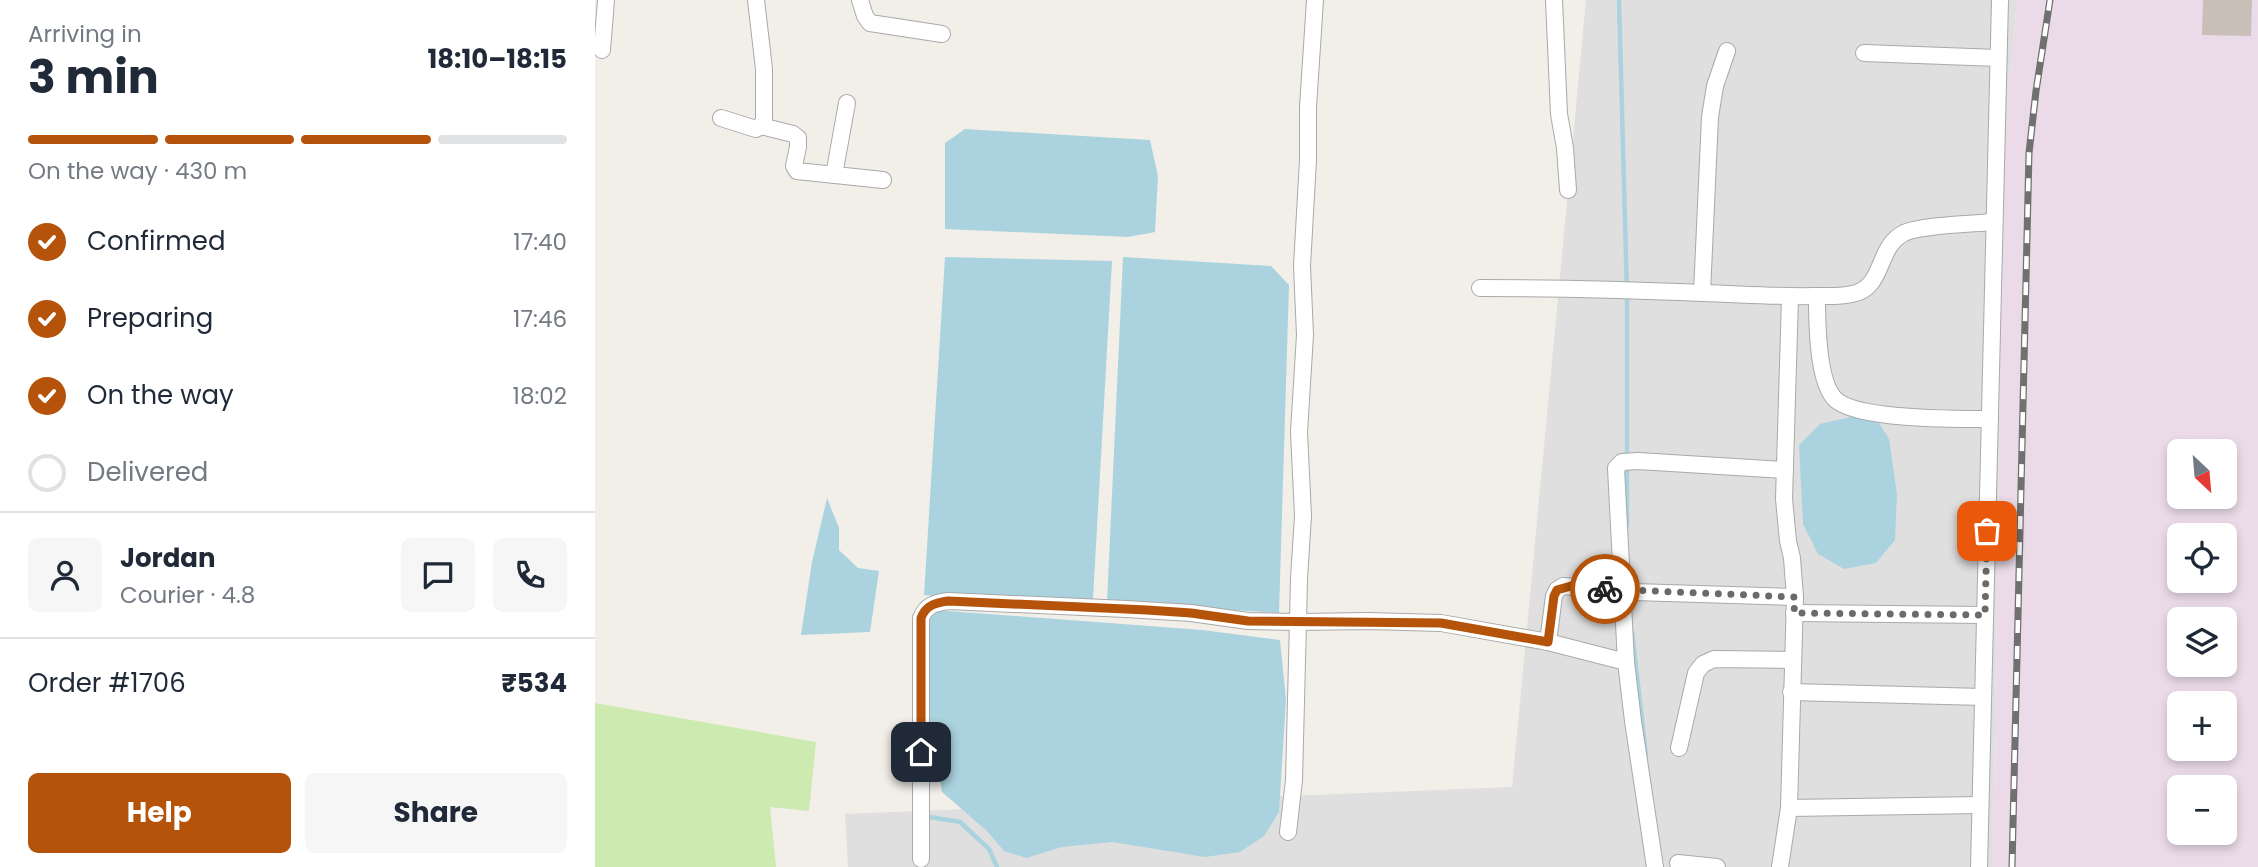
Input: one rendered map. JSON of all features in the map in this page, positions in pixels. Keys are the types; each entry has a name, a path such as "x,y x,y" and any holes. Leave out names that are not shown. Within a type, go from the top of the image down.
{"street":[{"path":"602,50 606,0"},
{"path":"721,118 756,129 764,120 764,69 756,0"},
{"path":"860,0 870,23 942,34"},
{"path":"1288,832 1294,780 1303,516 1299,432 1305,335 1302,266 1315,0"},
{"path":"1555,0 1559,114 1568,190"},
{"path":"1979,867 2000,0"},
{"path":"1702,293 1710,117 1715,86 1727,51"},
{"path":"1864,53 1998,58"},
{"path":"834,175 846,103"},
{"path":"761,126 793,134 798,138 799,147 794,166 797,171 883,180"},
{"path":"1480,288 1616,290 1790,298 1840,296 1866,290 1874,281 1886,250 1905,232 1993,222"},
{"path":"1817,296 1821,363 1826,383 1835,399 1850,409 1914,418 1990,419"},
{"path":"1780,867 1789,808 1795,605 1793,558 1786,521 1785,470 1790,298"},
{"path":"1655,867 1626,662 1626,592 1617,466 1626,462 1785,470"},
{"path":"1548,642 1554,596 1557,590 1571,586 1795,605 1985,615"},
{"path":"921,859 921,618 931,605 948,601 1126,609 1191,613 1248,621 1441,623 1548,642 1626,662"},
{"path":"1679,748 1696,673 1703,664 1714,659 1793,660"},
{"path":"1791,692 1983,697"},
{"path":"1789,808 1980,805"},
{"path":"1678,863 1717,867"}],"shaded area":[{"path":"1586,0 2017,0 2003,149 1993,867 848,867 845,814 1512,787"},
{"path":"2017,0 2258,0 2258,867 1993,867 2003,149"}],"green space":[{"path":"595,703 816,742 809,811 770,807 776,867 595,867"}],"water":[{"path":"965,129 1150,140 1158,176 1155,232 1128,237 945,229 945,143"},
{"path":"945,257 1112,261 1093,599 1079,608 924,595"},
{"path":"1123,257 1271,266 1289,285 1279,613 1107,602"},
{"path":"1872,412 1889,439 1897,494 1895,540 1876,563 1844,569 1818,554 1803,524 1799,445 1820,424"},
{"path":"827,498 839,528 839,550 858,568 879,571 870,632 801,635 812,562"},
{"path":"934,610 1202,630 1280,640 1286,700 1279,812 1264,836 1240,852 1205,857 1112,842 1062,847 1026,858 1004,851 987,831 942,792 931,731 922,625"}],"building":[{"path":"2203,0 2252,0 2251,36 2202,35"}],"waterway":[{"path":"1619,0 1627,295 1627,525"},
{"path":"1632,632 1646,755"},
{"path":"930,817 960,822 989,849 997,867"}],"railway":[{"path":"2012,867 2029,153 2050,0"}],"way so far":[{"path":"1605,589 1795,597 1794,613 1985,615 1987,531"}],"route":[{"path":"921,752 921,618 923,612 936,603 948,601 1126,609 1191,613 1248,621 1441,623 1548,642 1557,590 1563,586 1605,589"}]}
